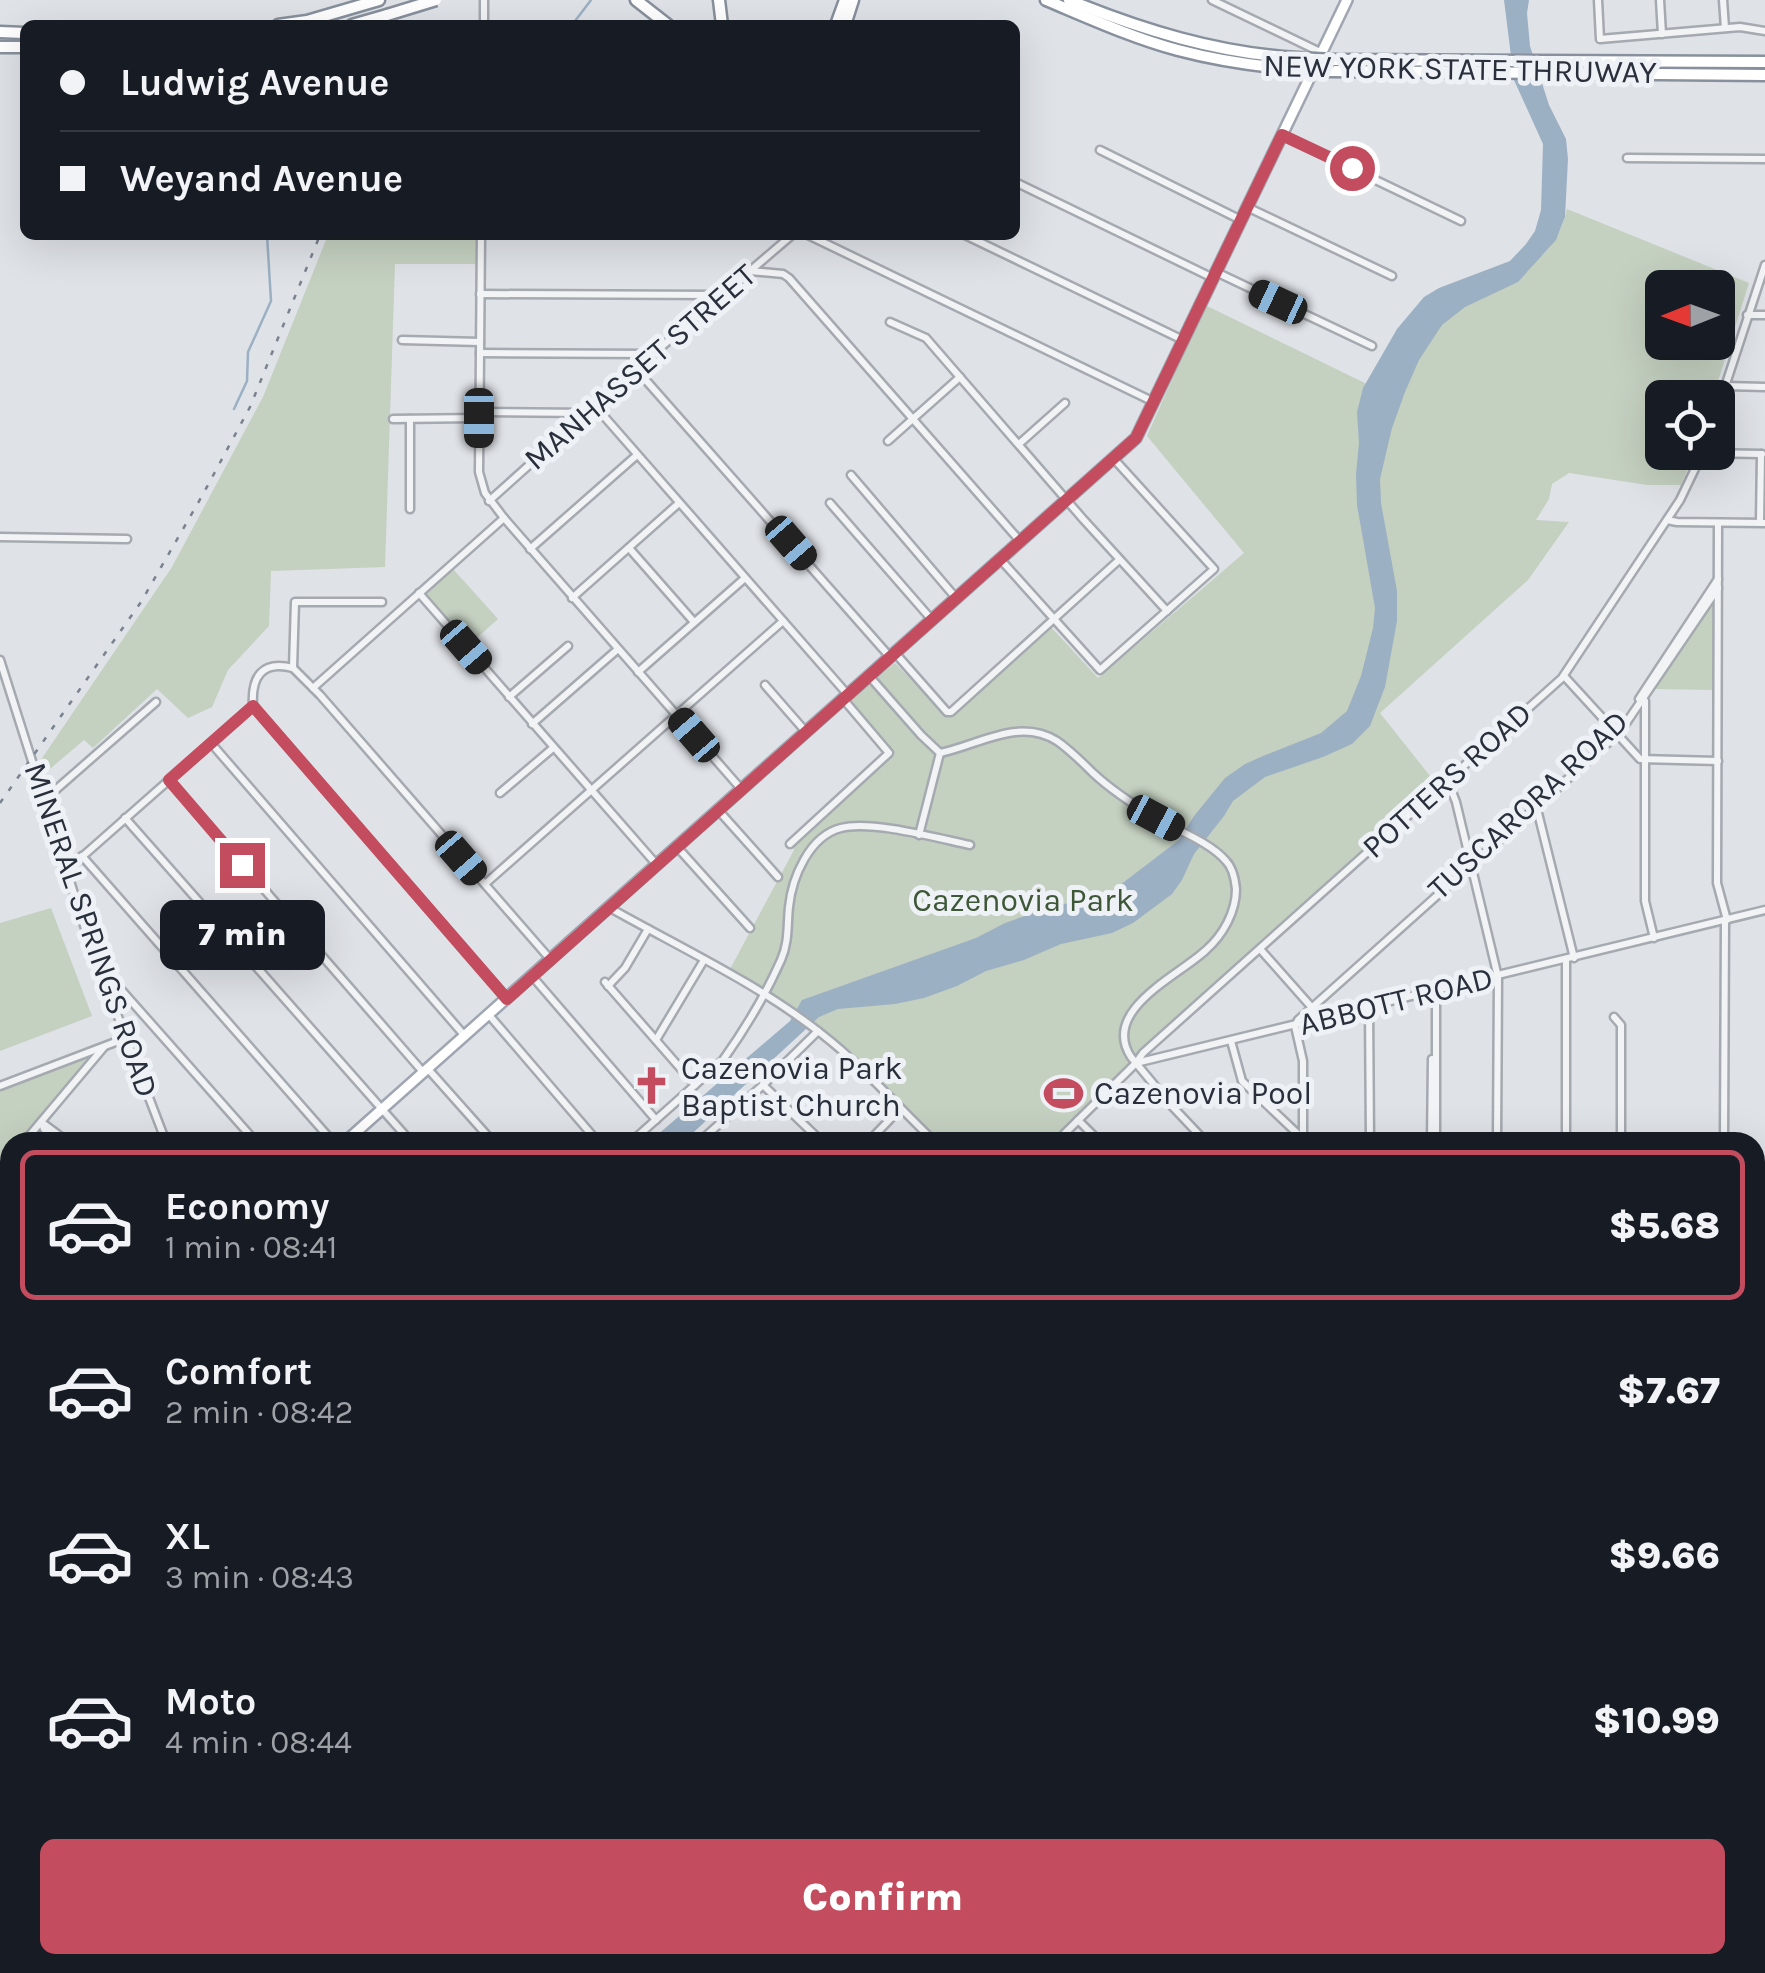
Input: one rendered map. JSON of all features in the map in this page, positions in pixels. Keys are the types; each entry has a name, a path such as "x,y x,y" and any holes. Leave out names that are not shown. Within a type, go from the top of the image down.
{"highway":[{"path":"308,20 379,0"},
{"path":"370,20 436,0"},
{"path":"636,0 662,20"},
{"name":"NEW YORK STATE THRUWAY","path":"1046,0 1178,50 1257,66 1504,66 1565,72 1765,77"},
{"name":"NEW YORK STATE THRUWAY","path":"1069,0 1202,45 1296,64"},
{"name":"NEW YORK STATE THRUWAY","path":"1504,66 1557,60 1765,62"}],"main road":[{"path":"357,1132 1136,438 1346,0"}],"street":[{"path":"1212,0 1322,52"},
{"path":"1598,0 1600,39 1745,27 1765,31"},
{"path":"1660,0 1662,34"},
{"path":"1722,0 1725,28"},
{"path":"1282,135 1461,221"},
{"path":"1100,150 1241,220"},
{"path":"1627,158 1765,159"},
{"path":"1020,184 1372,346"},
{"path":"1247,207 1392,276"},
{"path":"481,240 480,477 489,501 742,790"},
{"name":"MANHASSET STREET","path":"489,501 786,240"},
{"path":"818,240 1154,402"},
{"path":"975,240 1184,340"},
{"path":"1726,380 1765,265"},
{"path":"750,270 789,278 1020,542"},
{"path":"480,294 720,296"},
{"path":"1747,315 1765,316"},
{"path":"890,322 926,338 1167,611"},
{"path":"402,340 480,342"},
{"path":"480,353 653,354"},
{"path":"636,369 946,712 952,712 1120,560"},
{"path":"888,441 960,377"},
{"path":"1735,386 1765,387"},
{"path":"1018,444 1064,403"},
{"path":"594,406 782,621 889,753 790,844"},
{"path":"392,419 587,413"},
{"path":"410,419 410,509"},
{"path":"530,549 637,454"},
{"path":"1668,520 1763,522 1763,454 1735,454"},
{"path":"1001,560 1100,670 1214,569 1114,458"},
{"name":"POTTERS ROAD","path":"1136,1063 1564,676 1668,520 1696,470"},
{"path":"851,475 957,599"},
{"path":"572,598 679,503"},
{"path":"830,503 933,621"},
{"path":"313,688 504,518"},
{"path":"1718,522 1717,883 1726,920 1724,1132"},
{"path":"0,537 127,538"},
{"path":"628,548 694,622"},
{"path":"638,672 745,578"},
{"name":"TUSCARORA ROAD","path":"1295,1026 1314,1002 1617,733 1718,584"},
{"path":"419,594 658,866"},
{"path":"293,668 295,602 382,602"},
{"path":"485,884 782,621"},
{"path":"509,697 568,646"},
{"path":"532,724 618,649"},
{"name":"MINERAL SPRINGS ROAD","path":"0,660 97,962 162,1132"},
{"path":"507,999 253,706 253,686 260,673 274,666 293,668 551,960"},
{"path":"1564,676 1640,759 1718,761"},
{"path":"870,677 940,753"},
{"path":"765,685 807,733"},
{"path":"1645,694 1645,901 1654,938"},
{"path":"44,800 156,702"},
{"path":"66,871 253,706"},
{"path":"940,753 1004,733 1036,732 1059,742 1116,791 1222,856 1232,869 1236,888 1222,933 1136,1006 1124,1040 1136,1063 1197,1132"},
{"path":"210,743 465,1036"},
{"path":"500,794 553,748"},
{"path":"919,834 940,753"},
{"path":"169,780 484,1132"},
{"path":"1446,782 1456,802 1498,976 1498,1132"},
{"path":"1536,805 1570,959 1566,1132"},
{"path":"719,811 778,877"},
{"path":"125,818 401,1132"},
{"path":"642,1132 723,1060 763,994 785,948 795,881 814,846 827,834 847,826 881,828 970,845"},
{"path":"678,848 750,928"},
{"path":"82,856 324,1132"},
{"path":"610,908 763,994 816,1029 924,1132"},
{"name":"ABBOTT ROAD","path":"1136,1063 1765,910"},
{"path":"648,929 625,968 606,984 696,1084"},
{"path":"1260,949 1322,1020"},
{"path":"656,1040 704,960"},
{"path":"97,962 247,1132"},
{"path":"532,976 656,1120"},
{"path":"1434,992 1434,1132"},
{"path":"1370,1008 1370,1132"},
{"path":"488,1015 589,1132"},
{"path":"1614,1018 1621,1026 1621,1132"},
{"path":"1295,1026 1303,1061 1304,1132"},
{"path":"710,1132 763,1085 816,1029"},
{"path":"0,1086 126,1038"},
{"path":"1231,1042 1242,1081 1295,1132"},
{"path":"33,1132 104,1046"},
{"path":"1066,1132 1136,1063"},
{"path":"763,1085 812,1132"},
{"path":"878,1132 900,1109"},
{"path":"1078,1120 1090,1132"},
{"path":"42,1122 46,1132"},
{"path":"42,1122 55,1132"}],"green space":[{"name":"Cazenovia Park","path":"1567,209 1717,270 1645,270 1645,360 1725,360 1718,380 1645,380 1645,470 1687,470 1681,485 1647,485 1569,473 1552,484 1549,499 1536,520 1569,522 1528,580 1380,713 1438,786 1128,1066 1063,1132 931,1132 852,1052 787,1002 729,971 794,850 792,846 895,754 848,701 895,663 948,717 1051,627 1098,678 1244,553 1147,436 1205,305 1375,388 1453,309 1536,260 1560,231"},
{"path":"326,240 476,240 476,264 395,264 385,567 271,571 269,626 228,670 212,707 188,718 157,689 93,748 84,740 44,774 38,764 172,567 263,397"},
{"name":"Cazenovia Park","path":"1735,277 1749,283 1735,327"},
{"path":"453,569 498,619 470,644 425,594"},
{"path":"1714,601 1714,690 1653,689 1711,602"},
{"path":"51,908 92,1016 0,1051 0,923"},
{"path":"95,1052 28,1132 0,1132 0,1090"}],"water":[{"path":"1504,0 1529,0 1530,46 1549,105 1566,139 1565,217 1556,240 1518,282 1465,307 1442,325 1419,360 1405,392 1380,479 1397,591 1397,621 1385,687 1370,726 1352,744 1265,777 1233,801 1194,854 1172,894 1133,923 1112,933 1061,944 924,998 838,1009 819,1017 694,1132 661,1132 790,1021 802,1000 976,938 1050,907 1107,895 1179,840 1225,778 1245,764 1321,733 1347,711 1361,676 1375,608 1357,505 1357,412 1363,388 1397,329 1424,297 1510,261 1535,231 1541,210 1543,144 1514,80"}],"waterway":[{"path":"576,20 591,0"},
{"path":"234,409 247,381 248,352 271,301 267,240"}],"railway":[{"path":"406,20 414,0"},
{"path":"0,803 141,602 202,496 250,407 318,240"}],"place":[{"name":"Cazenovia Park Baptist Church","path":"651,1086"},
{"name":"Cazenovia Pool","path":"1064,1093"}],"route":[{"path":"242,865 169,780 253,706 507,999 1136,438 1282,135 1352,168"}]}
